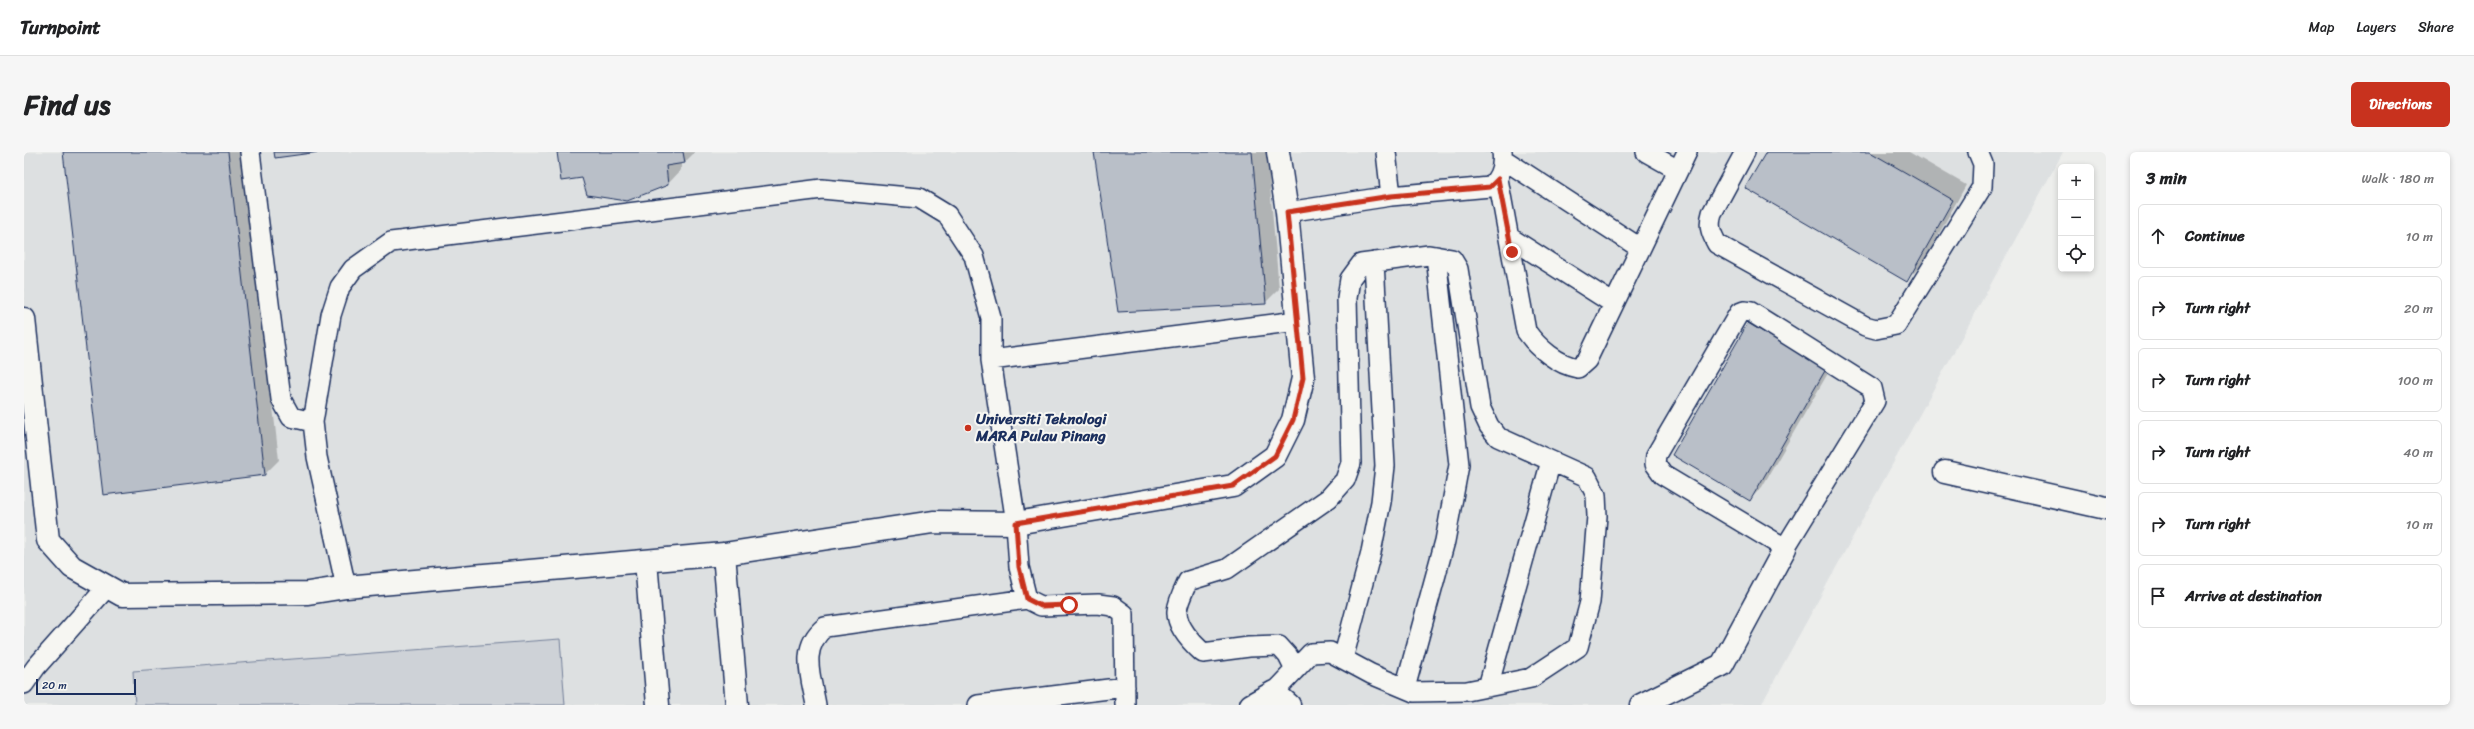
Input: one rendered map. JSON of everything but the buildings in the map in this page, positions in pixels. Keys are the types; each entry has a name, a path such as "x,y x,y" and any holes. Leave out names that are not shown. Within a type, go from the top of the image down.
{"street":[{"path":"24,319 48,540 72,567 122,595 308,593 346,587 724,554 779,547 933,522 1016,523 1233,486 1275,456 1293,420 1303,378 1287,212 1278,152"},
{"path":"1946,472 2106,508"},
{"path":"1641,705 1722,665 1785,548"},
{"path":"724,554 737,705"},
{"path":"646,561 658,705"},
{"path":"1251,705 1281,698"}],"lane":[{"path":"250,152 281,399 291,417 313,422"},
{"path":"1386,152 1391,196"},
{"path":"1646,152 1678,170"},
{"path":"1640,248 1503,156 1498,179 1526,331 1534,343 1566,366 1578,368 1587,360 1686,152"},
{"path":"1745,152 1712,213 1709,222 1711,233 1717,244 1865,326 1876,329 1896,325 1982,187 1983,164 1978,152"},
{"path":"1287,212 1391,196 1490,187 1498,179"},
{"path":"346,587 317,457 313,422 331,315 340,287 353,269 392,242 822,189 919,198 947,215 974,256 991,318 991,360 1016,523 1019,567 1027,599"},
{"path":"1509,236 1614,304"},
{"path":"1281,698 1295,670 1311,653 1330,652 1414,692 1452,692 1488,688 1532,678 1578,646 1590,602 1597,516 1596,494 1587,477 1498,437 1489,426 1480,407 1458,269 1452,259 1430,255 1361,264 1350,279 1347,298 1351,464 1345,480 1329,498 1227,569 1188,581 1177,612 1187,638 1203,653 1249,647 1279,646 1288,656 1295,670"},
{"path":"1405,688 1446,541 1459,466 1436,256"},
{"path":"1343,659 1371,552 1381,502 1386,466 1374,262"},
{"path":"1744,311 1751,312 1872,388 1875,393 1875,401 1785,548 1663,476 1655,464 1656,455 1739,313 1744,311"},
{"path":"991,360 1297,322"},
{"path":"1488,688 1551,461"},
{"path":"24,684 36,667 106,587"},
{"path":"816,705 808,653 814,636 824,627 1027,599 1041,606 1098,604 1113,606 1124,614 1125,696 978,705"}],"shaded area":[{"name":"Universiti Teknologi MARA Pulau Pinang","path":"24,152 2063,152 1761,705 24,705"},
{"path":"560,639 565,705 135,705 133,671"}],"place":[{"name":"Universiti Teknologi MARA Pulau Pinang","path":"968,428"}],"route":[{"path":"1069,605 1041,606 1027,599 1019,567 1016,523 1233,486 1275,456 1293,420 1303,378 1287,212 1391,196 1490,187 1498,179 1512,252"}]}
